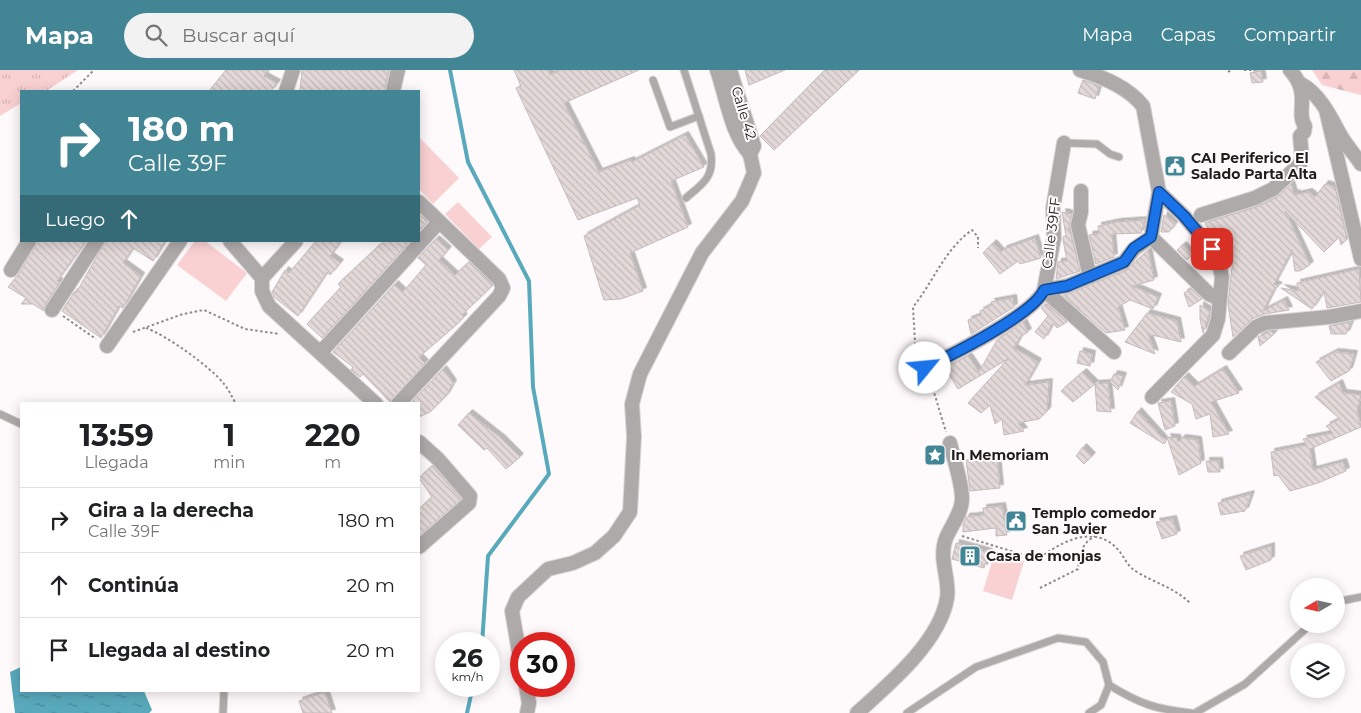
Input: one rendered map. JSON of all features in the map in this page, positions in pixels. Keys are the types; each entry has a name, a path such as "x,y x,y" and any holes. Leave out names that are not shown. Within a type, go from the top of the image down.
{"street":[{"path":"289,90 293,70"},
{"path":"393,90 398,70"},
{"name":"Calle 42","path":"717,70 743,147 750,154 754,146 730,70"},
{"path":"925,368 988,335 1038,300 1044,290 1067,286 1124,262 1134,248 1151,237 1159,192 1143,106 1136,96 1080,70"},
{"path":"1290,70 1301,84 1309,88 1326,110 1361,164"},
{"path":"1201,215 1262,195 1273,189 1298,168 1302,158 1300,136 1304,132 1305,126 1302,121 1301,84"},
{"path":"1326,110 1361,259"},
{"name":"Calle 39FF","path":"1044,290 1054,238 1053,208 1064,143"},
{"path":"516,632 512,611 518,596 548,569 573,564 595,553 614,536 630,512 634,437 632,404 640,374 702,253 742,201 754,173 750,154"},
{"path":"1081,191 1081,212 1078,225 1090,277"},
{"path":"1152,397 1213,335 1218,319 1222,278 1217,255 1184,216 1159,192"},
{"path":"400,402 499,296 502,288 500,279 420,203"},
{"path":"321,352 439,222"},
{"path":"1151,237 1208,294 1220,299"},
{"path":"11,270 28,242"},
{"path":"52,310 96,242"},
{"path":"107,346 179,242"},
{"path":"231,242 262,278 262,291 269,306 374,402"},
{"path":"262,278 295,242"},
{"path":"1044,290 1114,352"},
{"path":"1229,353 1256,327 1265,323 1329,317 1361,311"},
{"path":"420,443 438,459 470,496 469,503 420,546"},
{"path":"857,713 902,673 936,629 945,608 947,596 944,542 962,500 950,443"},
{"path":"527,713 528,697"}],"lane":[{"path":"684,70 711,154 713,166 709,177 686,198"},
{"path":"653,80 670,127 699,116"},
{"path":"1064,143 1090,142 1119,157"},
{"path":"0,414 20,424"},
{"path":"1345,600 1361,597"},
{"path":"1195,713 1245,684 1301,633"},
{"path":"907,713 976,667 1058,638 1086,642 1103,662 1109,685 1101,705 1089,713"},
{"path":"1109,685 1136,701 1160,710 1191,713"},
{"path":"224,692 224,713"}],"path":[{"path":"74,90 94,70"},
{"path":"1244,70 1255,70"},
{"path":"950,443 925,368 922,363 915,360 913,307 927,290 947,252 972,230 978,237 978,248"},
{"path":"52,310 107,346"},
{"path":"132,332 183,314 204,310 245,329 288,335"},
{"path":"145,327 156,331 203,365 224,383 235,402"},
{"path":"950,530 1013,552 1042,556 1054,548 1082,535 1095,536 1111,543 1120,552 1129,567 1182,595 1190,603"},
{"path":"1040,588 1078,569 1080,552 1087,540 1095,536"}],"green space":[{"path":"0,70 78,70 48,90 20,90 20,104 0,116"},
{"path":"1312,70 1361,70 1361,95 1322,85"},
{"path":"420,138 459,178 433,204 420,190"},
{"path":"458,202 492,237 479,249 445,214"},
{"path":"194,242 206,242 247,273 226,301 177,265"},
{"path":"995,552 1024,561 1012,600 983,591"}],"water":[{"path":"20,667 20,692 144,692 152,710 149,713 15,713 10,672"}],"building":[{"path":"226,70 268,70 264,76 277,83 272,90 210,90"},
{"path":"302,70 389,70 384,90 300,90"},
{"path":"514,70 548,70 550,75 561,70 639,70 564,103 599,172 631,160 632,162 685,135 704,167 671,181 688,227 630,253 643,291 621,299 604,300 584,236 640,205 637,198 578,220 516,88 521,86"},
{"path":"745,70 785,70 749,85"},
{"path":"825,70 859,70 774,150 760,136"},
{"path":"1261,71 1263,82 1252,83 1250,73"},
{"path":"1083,80 1099,86 1095,99 1078,93"},
{"path":"1291,184 1294,194 1297,193 1295,195 1309,192 1315,197 1325,184 1335,187 1347,239 1341,245 1339,237 1324,252 1285,211 1310,265 1300,271 1295,271 1292,250 1274,284 1279,286 1274,289 1263,311 1284,300 1289,310 1264,314 1252,319 1233,337 1228,304 1234,248 1212,235 1205,223 1259,206 1277,197"},
{"path":"1062,212 1072,214 1069,227 1080,271 1056,279 1058,262 1067,261 1063,240 1063,237 1066,236"},
{"path":"420,215 427,222 420,230"},
{"path":"1164,215 1176,223 1169,232 1161,232"},
{"path":"1145,220 1141,233 1112,234 1114,257 1096,264 1089,235 1099,234 1098,226 1117,222"},
{"path":"1035,238 1041,258 1020,264 1018,261 1000,274 983,253 993,243 1001,252 1004,249"},
{"path":"436,239 448,250 439,260 455,275 469,262 492,286 462,315 464,317 455,326 419,357 425,363 390,402 363,374 360,377 351,370 353,367 333,352 395,284 403,292 426,265 418,258"},
{"path":"37,242 85,242 57,281 60,282 45,305 44,311 33,304 21,304 26,298 8,287 18,275"},
{"path":"105,242 164,242 153,261 133,248 123,263 141,276 123,308 119,306 101,338 62,311 74,292 76,293"},
{"path":"315,242 340,242 330,256 340,263 330,275 327,272 298,316 274,297 272,292 285,270 289,273"},
{"path":"383,242 409,242 322,338 307,324 341,287 338,284"},
{"path":"1183,245 1192,255 1187,260 1177,250"},
{"path":"1148,250 1154,280 1132,286 1158,297 1153,309 1130,300 1118,307 1125,330 1106,333 1063,296 1127,270"},
{"path":"1359,269 1361,302 1327,308 1324,291 1312,309 1281,288 1298,291 1297,283"},
{"path":"1191,289 1202,299 1189,307 1184,293"},
{"path":"1013,298 1014,307 971,334 968,320 981,315 980,311 992,305 991,302"},
{"path":"1046,304 1067,322 1057,328 1053,323 1044,339 1035,332 1048,316 1041,308"},
{"path":"1200,305 1210,311 1203,333 1200,319"},
{"path":"1147,313 1177,321 1181,342 1148,334 1155,354 1125,342"},
{"path":"1023,322 1028,332 1020,337 1014,348 1038,362 1025,385 1049,382 1047,411 1039,419 1018,423 1024,431 1004,435 1002,419 995,424 990,405 981,413 968,403 1008,359 958,389 945,368 968,356 979,372 997,340"},
{"path":"1351,322 1346,334 1331,334 1329,326"},
{"path":"1271,331 1274,334 1260,346 1258,337"},
{"path":"1080,351 1092,354 1090,366 1077,363"},
{"path":"1335,352 1354,354 1349,371 1331,381 1316,362"},
{"path":"443,369 453,383 446,396 430,412 420,417 420,402 412,402"},
{"path":"1223,369 1239,393 1211,402 1229,434 1213,437 1210,414 1196,419 1192,404 1171,392 1185,376 1195,386"},
{"path":"1083,372 1095,384 1073,402 1061,391"},
{"path":"1114,374 1123,376 1118,390 1110,382"},
{"path":"1108,383 1111,412 1097,411 1095,384"},
{"path":"1339,383 1343,393 1361,395 1357,411 1361,427 1310,449 1313,470 1343,462 1346,471 1318,483 1290,491 1278,475 1274,476 1271,452 1307,445 1303,439 1333,433 1326,426 1340,419 1315,397"},
{"path":"1171,401 1175,426 1165,430 1158,403"},
{"path":"1138,411 1166,442 1164,444 1130,423"},
{"path":"469,413 502,439 520,457 506,469 487,448 484,450 458,425"},
{"path":"1167,437 1177,438 1178,442 1182,438 1198,440 1201,463 1179,475"},
{"path":"1083,447 1092,456 1084,464 1076,456"},
{"path":"997,457 1000,488 970,491 966,460"},
{"path":"1206,461 1219,461 1220,472 1208,472"},
{"path":"432,466 461,499 420,535 420,508 432,497 420,477"},
{"path":"1251,494 1245,511 1221,515 1218,503"},
{"path":"1002,506 1007,535 996,536 996,528 963,532 966,517 984,515 983,508"},
{"path":"1173,519 1177,534 1162,539 1156,522"},
{"name":"Casa de monjas","path":"956,543 989,552 984,568 952,559"},
{"path":"1271,546 1271,560 1246,570 1240,556"},
{"path":"325,692 332,713 303,713 299,701"}],"waterway":[{"path":"450,70 468,162 529,281 533,387 549,474 488,556 483,632"},
{"path":"467,713 471,697"}],"place":[{"name":"CAI Periferico El Salado Parta Alta","path":"1175,166"},
{"name":"In Memoriam","path":"935,455"},
{"name":"Templo comedor San Javier","path":"1016,521"},
{"name":"Casa de monjas","path":"970,556"}],"route":[{"path":"925,368 988,335 1038,300 1044,290 1067,286 1124,262 1134,248 1151,237 1156,221 1159,192 1184,216 1204,242 1212,249"}]}
